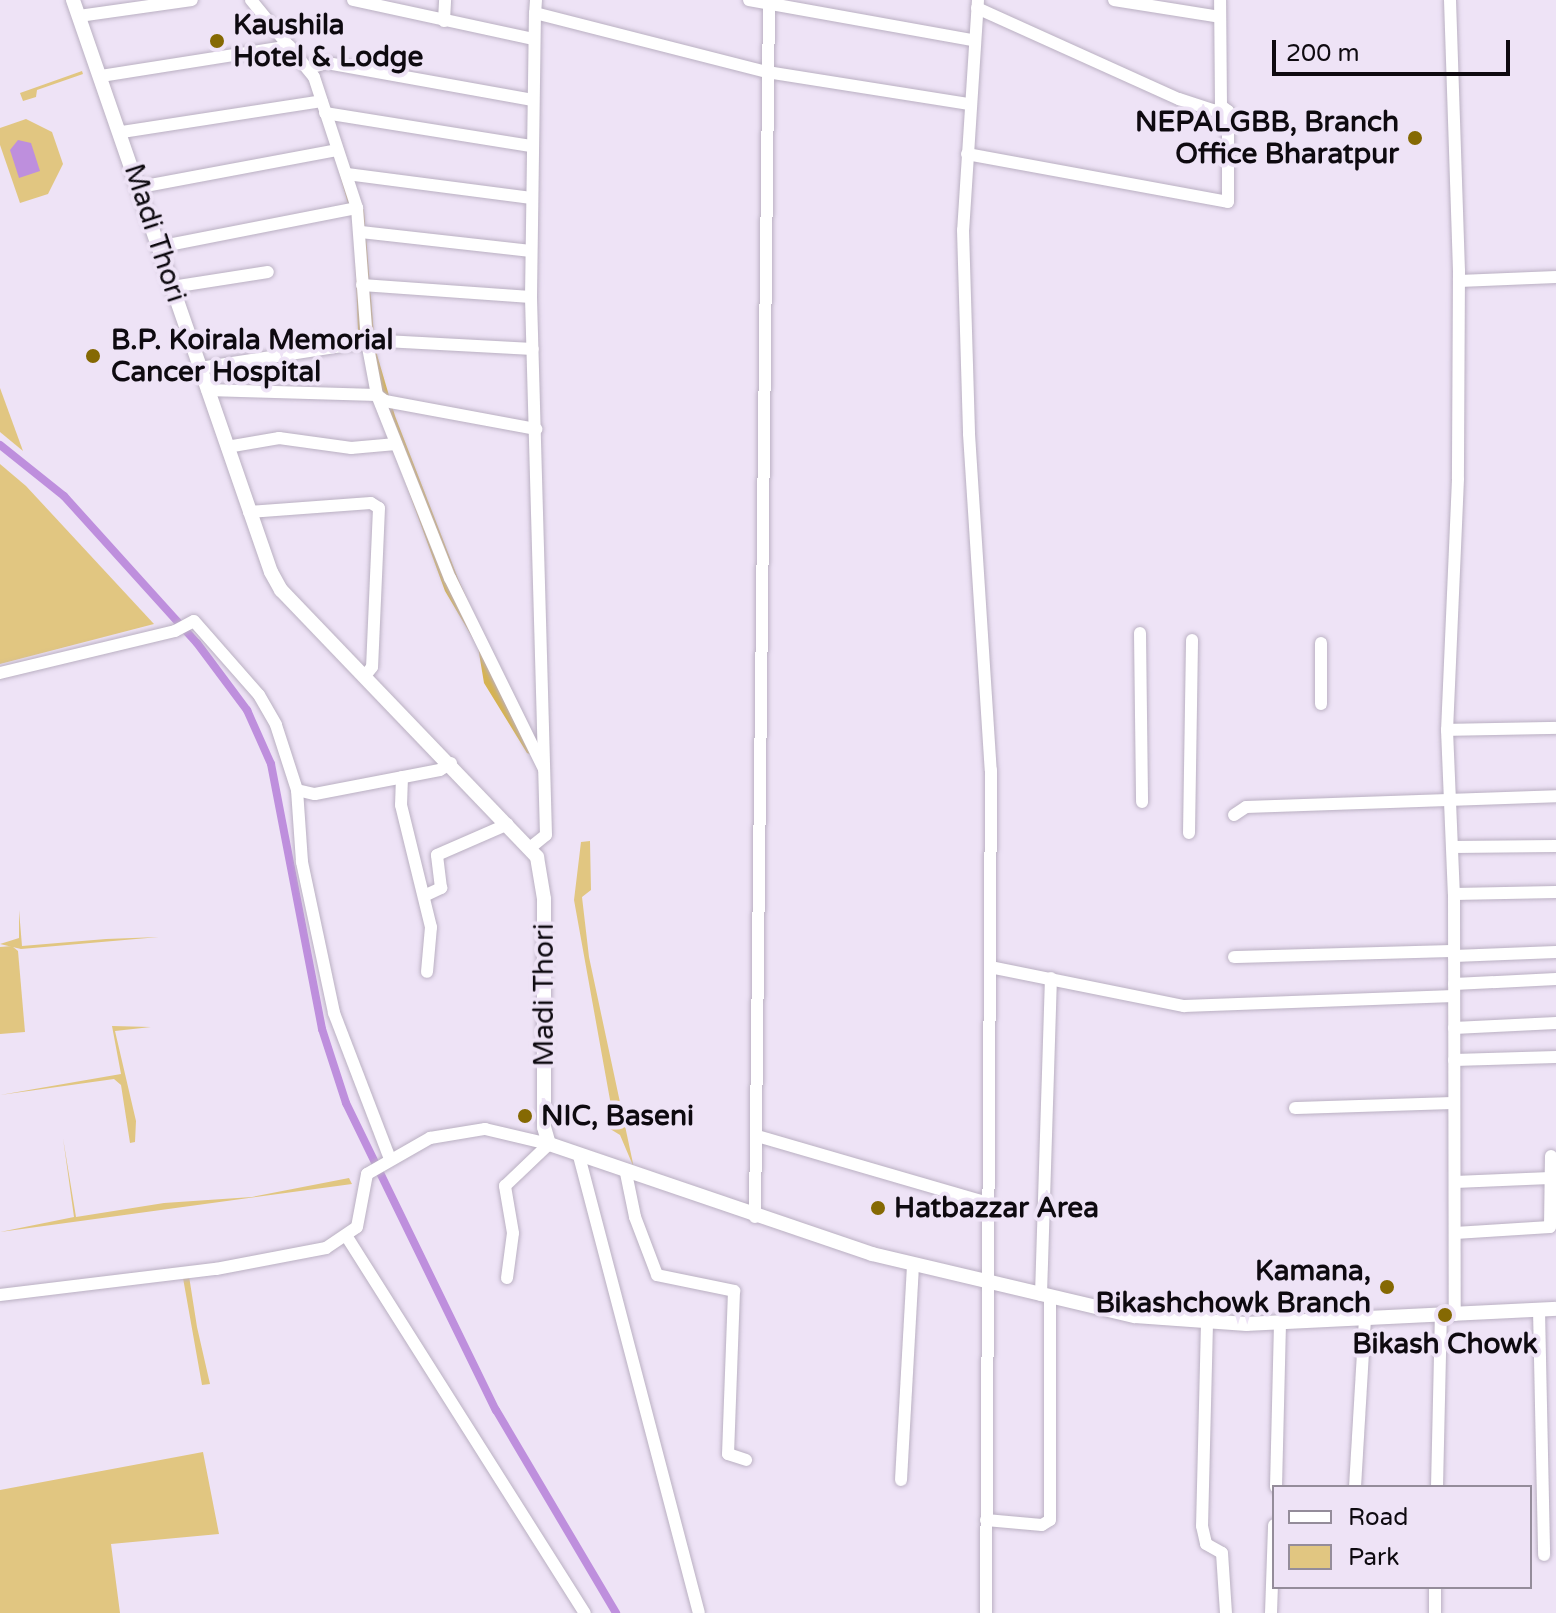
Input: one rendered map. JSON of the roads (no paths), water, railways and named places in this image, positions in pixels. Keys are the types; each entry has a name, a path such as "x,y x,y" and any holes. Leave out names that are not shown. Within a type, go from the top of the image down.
{"main road":[{"name":"Madi Thori","path":"73,0 122,132 249,512 281,590 531,847 540,866 544,899 544,1127 549,1144"},
{"path":"549,1144 755,1217 913,1264 1135,1316 1207,1323 1280,1322 1556,1309"}],"street":[{"path":"79,16 192,0"},
{"path":"251,0 309,68 324,107 357,208 366,341 377,395 450,578 545,772"},
{"path":"353,0 534,39"},
{"path":"444,21 445,0"},
{"path":"749,0 972,40"},
{"path":"1114,0 1220,17"},
{"path":"986,1613 985,1282 990,747 969,434 963,230 972,40 978,4 1179,99 1217,111 1221,106 1220,0"},
{"path":"1437,1485 1455,1233 1454,894 1447,730 1458,479 1459,281 1450,0"},
{"path":"531,847 546,835 531,297 535,6 767,72 969,104"},
{"path":"755,1217 769,6"},
{"path":"101,76 290,46"},
{"path":"309,68 327,63 533,100"},
{"path":"967,154 1228,202 1228,111 1221,106"},
{"path":"122,132 324,107 532,146"},
{"path":"140,187 337,150"},
{"path":"347,174 531,198"},
{"path":"158,247 357,208"},
{"path":"361,232 531,251"},
{"path":"172,287 268,272"},
{"path":"1459,281 1556,277"},
{"path":"362,285 531,297"},
{"path":"200,368 366,341 533,349"},
{"path":"207,390 377,395 385,401 536,429"},
{"path":"227,447 279,438 351,448 396,444"},
{"path":"249,512 371,503 379,508 372,667 365,676"},
{"path":"0,673 157,631 199,624 259,695 276,725 297,790 302,862 334,1013 382,1164"},
{"path":"1140,633 1142,802"},
{"path":"1189,833 1192,640"},
{"path":"1321,643 1321,704"},
{"path":"1447,730 1556,728"},
{"path":"297,790 315,794 402,777 451,763"},
{"path":"402,777 401,805 426,895 431,927 427,972"},
{"path":"1234,815 1246,807 1556,796"},
{"path":"426,895 441,888 437,855 508,824"},
{"path":"1453,847 1556,846"},
{"path":"1454,894 1556,892"},
{"path":"1234,957 1556,952"},
{"path":"990,967 1184,1006 1454,990 1556,979"},
{"path":"986,1520 1042,1525 1050,1520 1046,1296 1051,978"},
{"path":"1454,1028 1556,1023"},
{"path":"1454,1060 1556,1057"},
{"path":"1295,1108 1454,1103"},
{"path":"0,1295 262,1262 326,1248 347,1237 362,1216 365,1178 382,1164 443,1134 475,1129 549,1144"},
{"path":"757,1136 987,1203"},
{"path":"507,1278 513,1233 505,1186 549,1144"},
{"path":"579,1156 699,1613"},
{"path":"1455,1233 1550,1227 1551,1156"},
{"path":"626,1173 657,1275 734,1291 728,1454 746,1460"},
{"path":"1455,1182 1550,1178"},
{"path":"347,1237 585,1613"},
{"path":"901,1480 906,1326 913,1264"},
{"path":"1539,1310 1544,1555"},
{"path":"1355,1485 1365,1318"},
{"path":"1276,1485 1280,1322"},
{"path":"1207,1323 1202,1526 1206,1544 1222,1553 1226,1613"},
{"path":"1271,1613 1272,1584"},
{"path":"1435,1589 1435,1613"}],"waterway":[{"path":"0,445 64,496 197,643 247,710 271,764 322,1029 346,1103 496,1410 616,1613"}],"place":[{"name":"Kaushila Hotel & Lodge","path":"217,41"},
{"name":"NEPALGBB, Branch Office Bharatpur","path":"1415,138"},
{"name":"B.P. Koirala Memorial Cancer Hospital","path":"93,356"},
{"name":"NIC, Baseni","path":"525,1116"},
{"name":"Hatbazzar Area","path":"878,1208"},
{"name":"Kamana, Bikashchowk Branch","path":"1387,1287"},
{"name":"Bikash Chowk","path":"1445,1315"}]}
